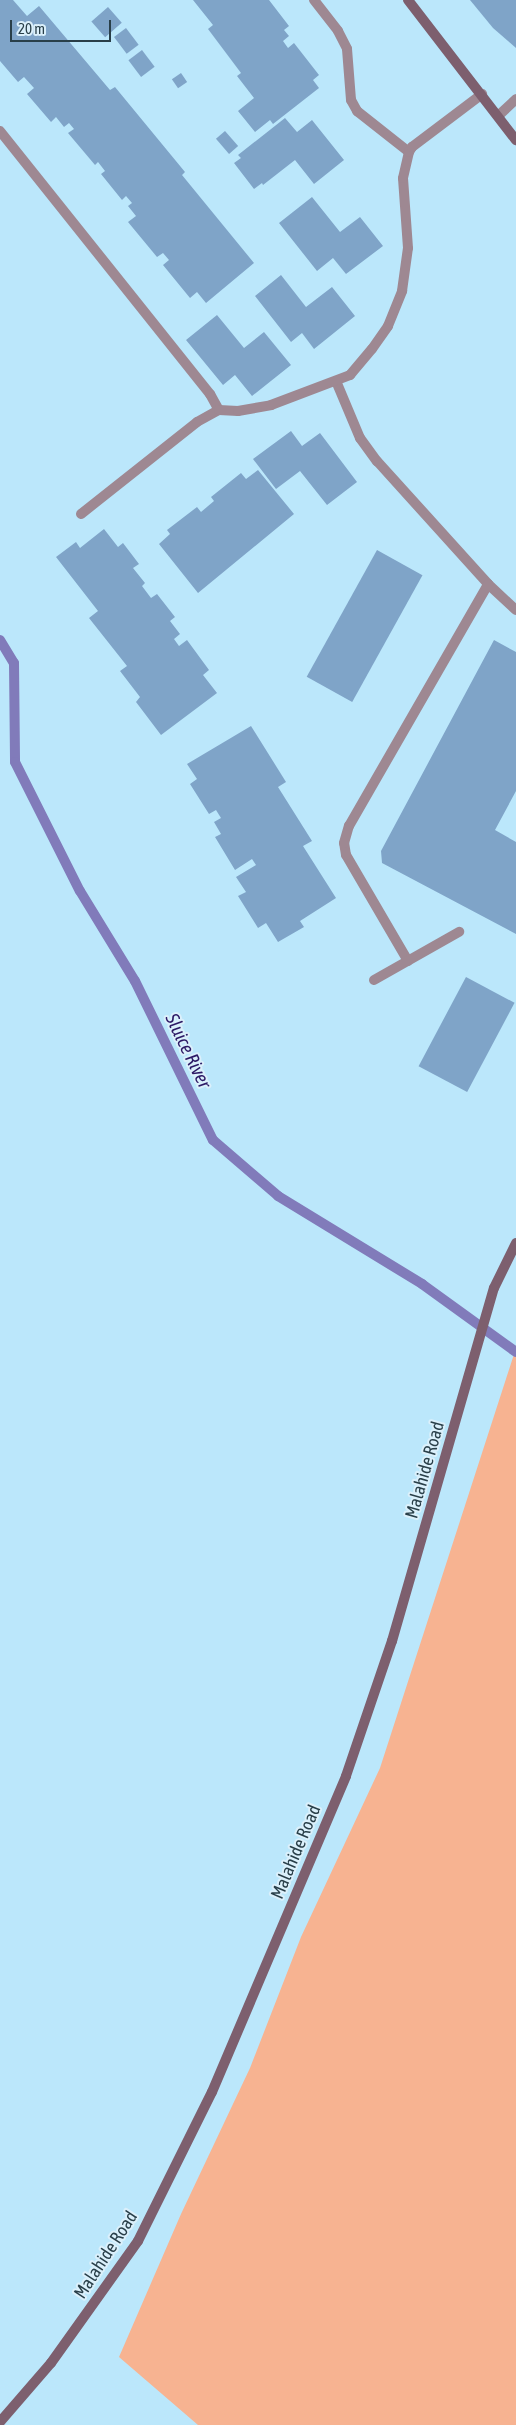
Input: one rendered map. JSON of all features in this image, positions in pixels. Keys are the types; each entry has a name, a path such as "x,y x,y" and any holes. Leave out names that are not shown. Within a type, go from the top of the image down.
{"main road":[{"path":"408,0 516,140"},
{"name":"Malahide Road","path":"0,2422 52,2363 138,2241 212,2092 346,1776 392,1641 494,1288 516,1243"}],"street":[{"path":"314,0 338,31 347,49 351,100 357,111 409,152"},
{"path":"81,514 197,422 219,410 238,411 271,405 350,374 372,350 388,326 402,291 408,248 403,178 409,152 412,147 482,94"},
{"path":"498,116 516,99"},
{"path":"0,130 210,394 219,410"},
{"path":"336,381 360,438 377,461 488,584 516,610"},
{"path":"408,961 346,855 344,843 349,826 488,584"},
{"path":"374,980 459,932"}],"shaded area":[{"path":"516,1348 516,2425 198,2425 119,2357 181,2214 250,2068 301,1937 380,1768"}],"building":[{"path":"0,0 13,0 27,16 39,6 110,90 115,87 185,172 182,175 254,263 206,303 197,292 190,298 163,265 169,260 163,253 157,257 128,222 136,216 128,206 132,203 126,196 122,200 101,174 105,171 98,162 95,165 68,133 74,129 69,123 64,127 56,117 51,122 27,94 34,88 24,77 18,82 0,61"},
{"path":"193,0 269,0 289,26 284,30 289,36 283,41 288,48 294,43 319,75 313,80 319,88 273,124 270,120 255,132 238,111 254,98 237,76 241,73 208,29 213,25"},
{"path":"470,0 516,0 516,48 493,28"},
{"path":"108,7 122,23 105,37 91,21"},
{"path":"126,28 139,45 127,54 114,37"},
{"path":"142,50 155,67 141,77 128,60"},
{"path":"181,73 187,82 178,88 172,79"},
{"path":"285,118 297,132 312,120 344,160 314,184 295,160 263,185 262,183 254,189 234,163 241,158 238,155"},
{"path":"225,131 238,146 229,154 216,139"},
{"path":"312,197 340,232 360,217 383,246 346,274 333,258 317,271 279,223"},
{"path":"281,275 306,307 332,287 355,316 314,349 302,333 291,342 255,296"},
{"path":"217,315 244,348 264,332 291,365 252,396 235,375 223,385 186,340"},
{"path":"291,431 302,446 320,433 357,482 327,505 300,471 276,489 253,459"},
{"path":"258,470 294,514 198,593 159,544 170,534 167,530 197,507 201,512 214,501 211,497 241,473 246,479"},
{"path":"104,529 118,547 123,543 139,564 133,568 145,583 142,586 151,598 157,594 175,617 170,621 180,634 174,639 179,646 187,640 209,670 203,675 217,693 161,735 136,702 140,697 120,671 127,666 89,618 98,611 56,557 76,542 80,548"},
{"path":"377,550 422,575 352,702 307,677"},
{"path":"494,640 516,652 516,791 495,830 516,842 516,934 382,863 381,851"},
{"path":"251,726 286,782 278,787 312,841 303,846 336,898 300,921 304,927 278,942 266,923 258,928 238,896 246,892 236,877 256,865 252,859 235,870 215,837 221,834 214,822 221,818 216,810 209,814 190,784 197,779 187,764"},
{"path":"466,977 515,1003 467,1092 419,1066"}],"waterway":[{"name":"Sluice River","path":"0,640 14,663 15,762 80,891 135,981 213,1140 278,1196 422,1284 516,1352"}]}
